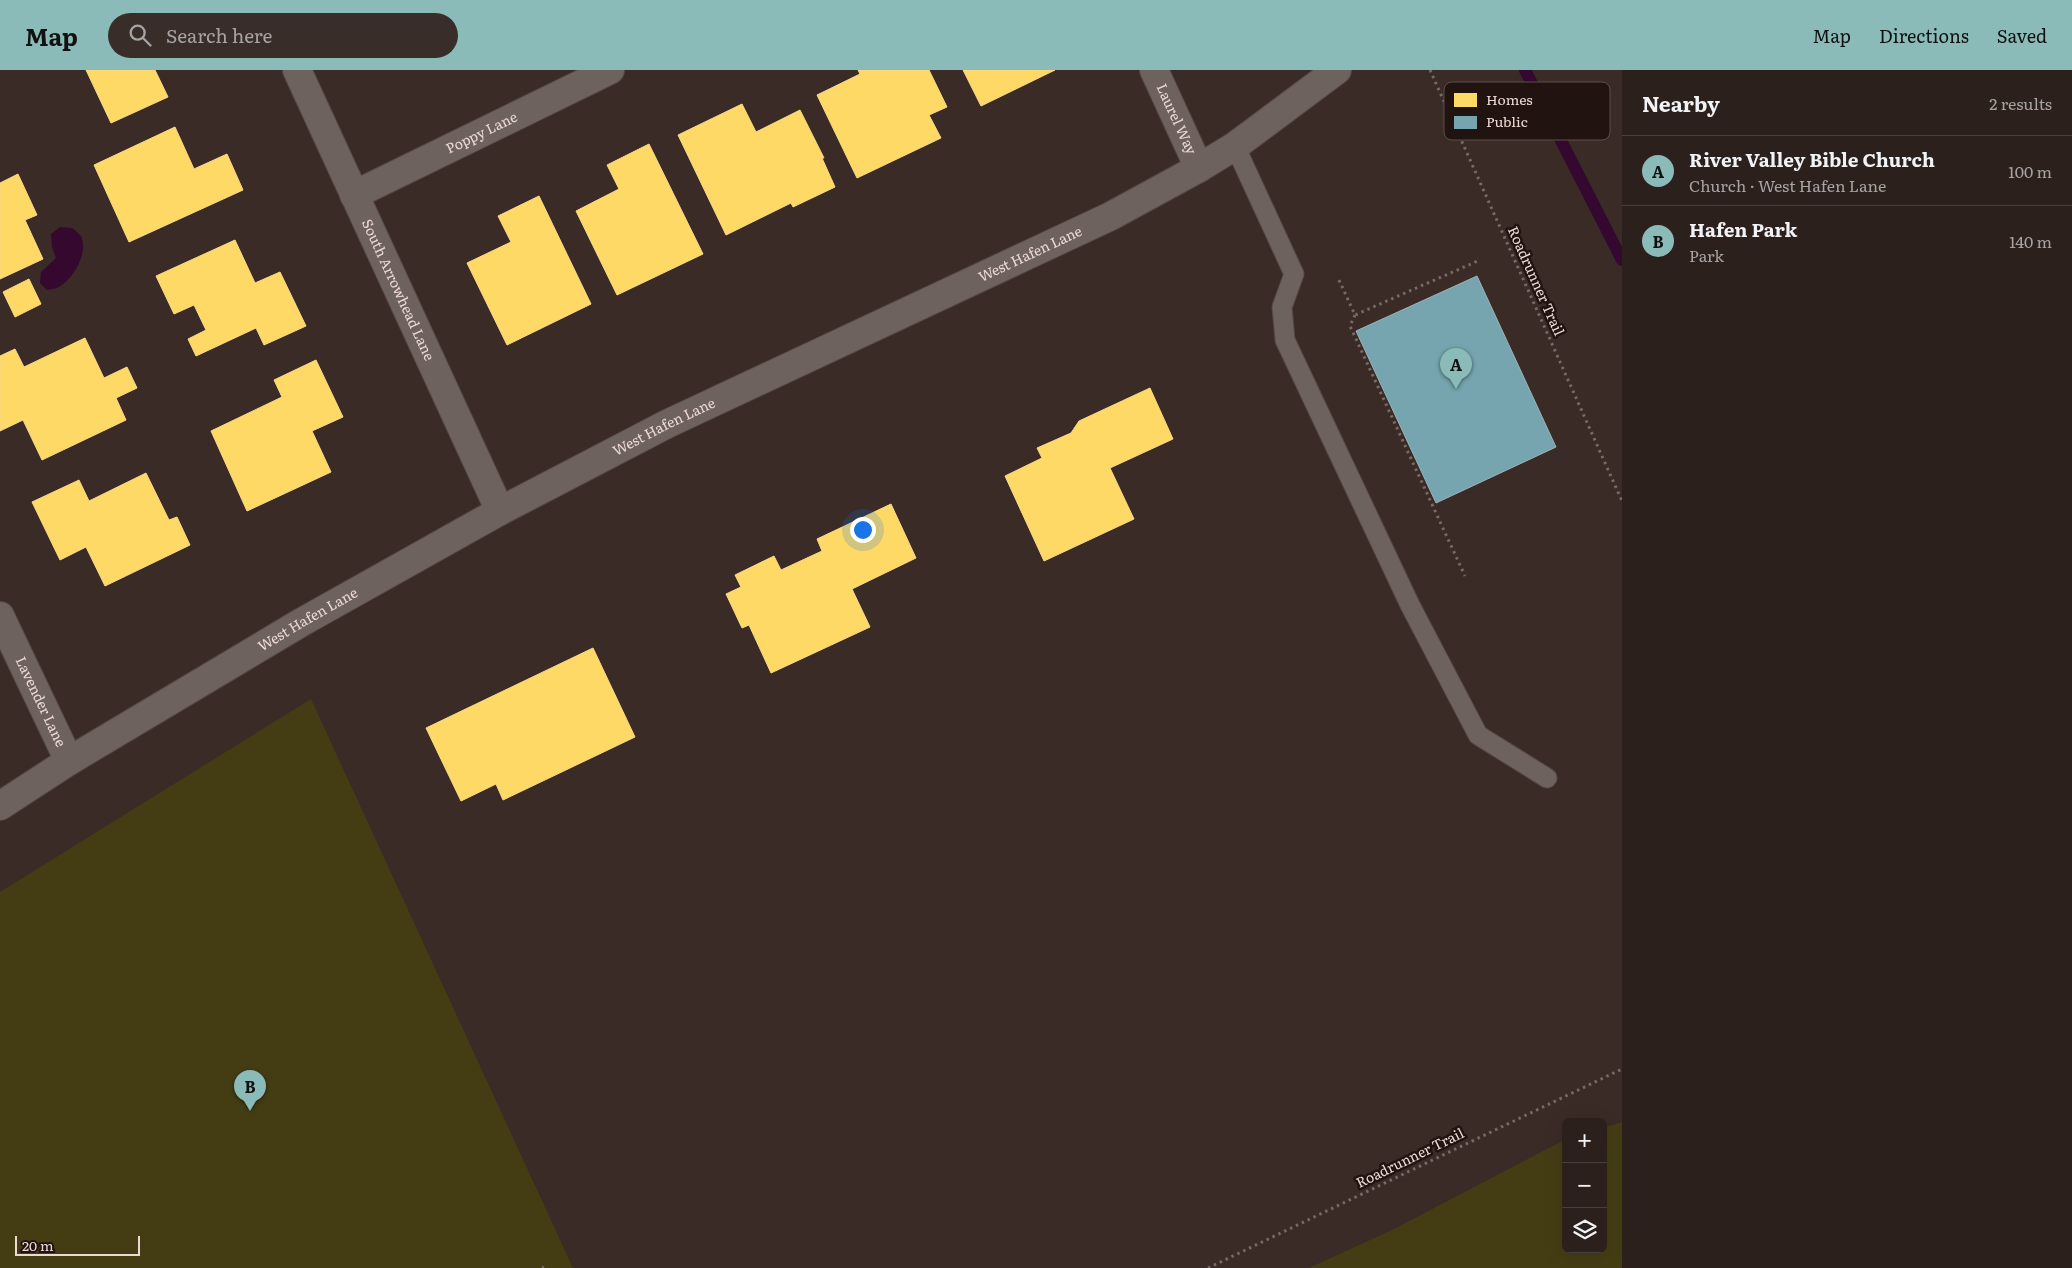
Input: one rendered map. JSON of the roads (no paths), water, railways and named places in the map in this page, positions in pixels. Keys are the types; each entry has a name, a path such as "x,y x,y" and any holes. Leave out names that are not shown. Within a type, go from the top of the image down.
{"main road":[{"name":"South Arrowhead Lane","path":"297,70 500,511"},
{"name":"Poppy Lane","path":"354,194 610,70"},
{"name":"Laurel Way","path":"1154,70 1199,168"},
{"name":"West Hafen Lane","path":"0,806 69,761 302,622 500,511 666,424 1111,216 1199,168 1235,146 1337,70"},
{"name":"Lavender Lane","path":"0,616 69,761"}],"lane":[{"path":"1235,146 1294,274 1282,307 1286,340 1410,605 1478,735 1547,778"}],"waterway":[{"path":"1525,70 1531,82"},
{"path":"1561,140 1622,260"}],"place":[{"name":"River Valley Bible Church","path":"1456,389"},
{"name":"Hafen Park","path":"250,1111"}]}
